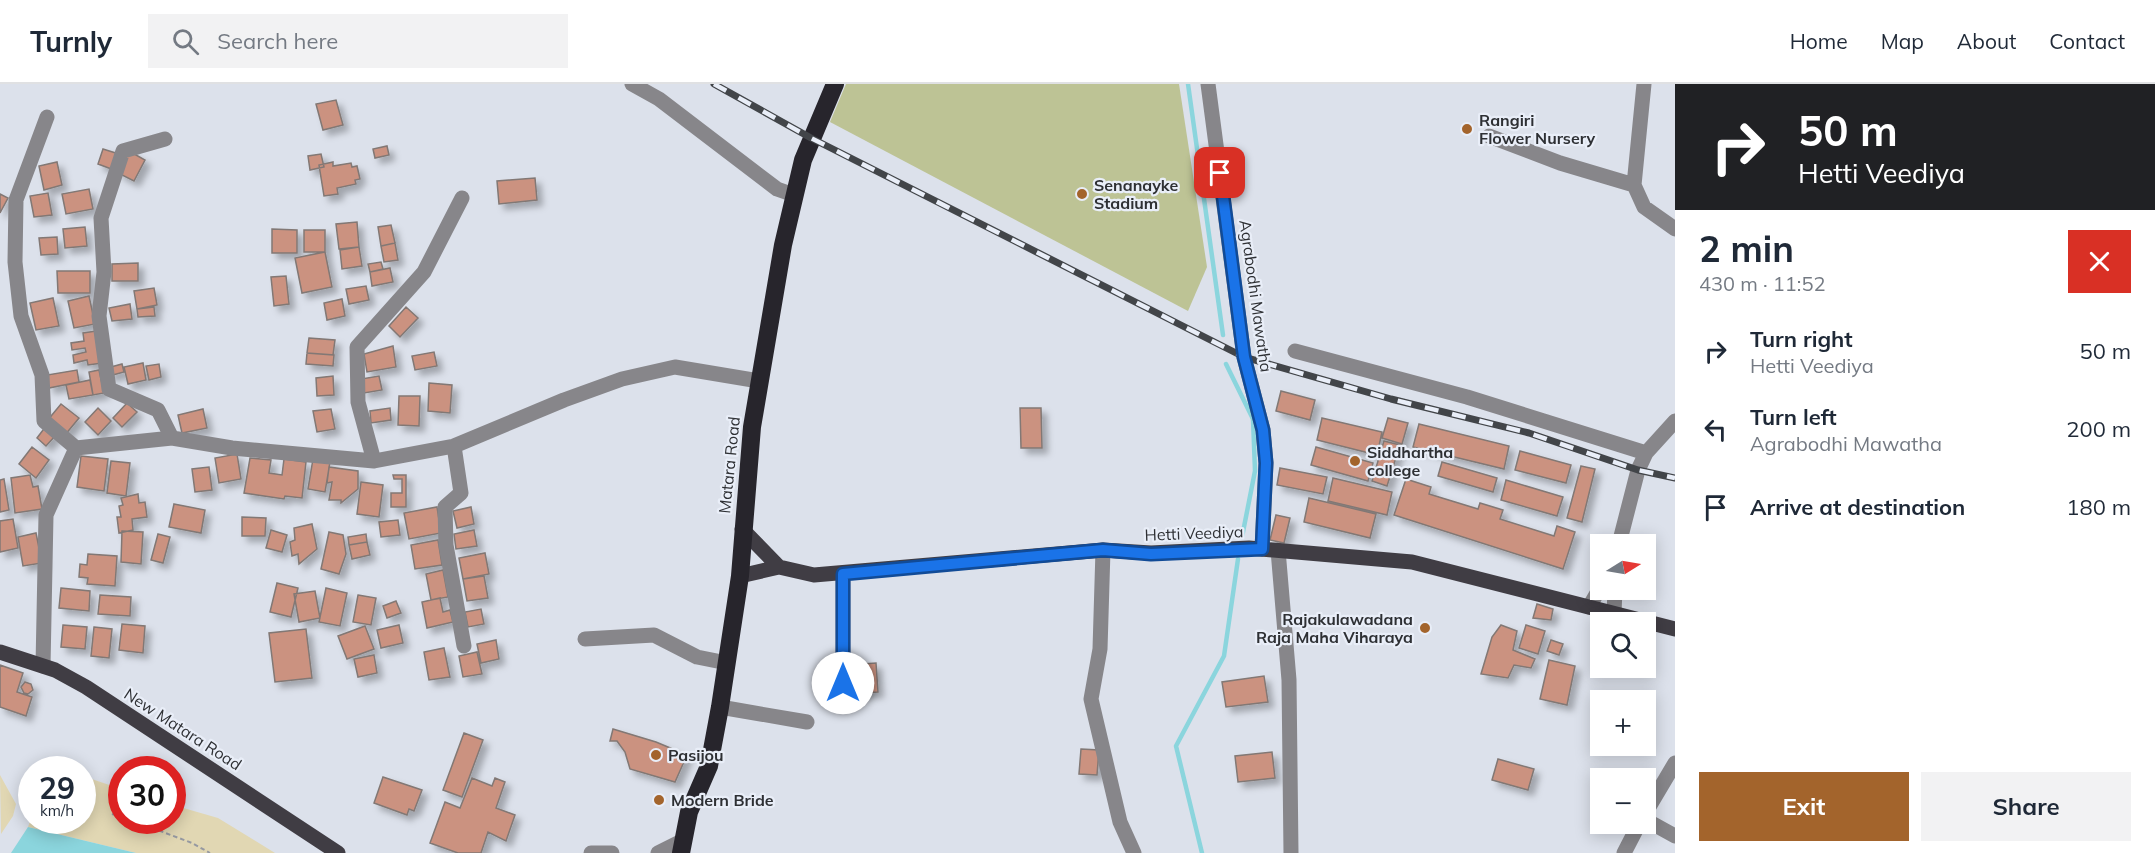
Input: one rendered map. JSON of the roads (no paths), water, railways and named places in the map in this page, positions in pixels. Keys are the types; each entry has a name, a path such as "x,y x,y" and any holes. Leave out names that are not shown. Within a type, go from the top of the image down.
{"highway":[{"name":"Matara Road","path":"682,847 688,812 709,766 720,707 740,576 742,529 759,381 794,195 807,149 835,84"}],"main road":[{"path":"742,529 779,567"},
{"name":"Hetti Veediya","path":"740,576 779,567 803,574 843,574 1103,550 1151,554 1256,549 1412,562 1610,612"},
{"name":"Hetti Veediya","path":"1656,625 1675,630"},
{"name":"New Matara Road","path":"0,652 56,670 122,710 338,853"}],"street":[{"path":"632,84 659,99 777,189 794,195"},
{"name":"Agrabodhi Mawatha","path":"1208,84 1244,357 1263,430 1266,463 1256,549"},
{"path":"1640,85 1634,185 1644,207 1675,229"},
{"path":"47,117 16,200 15,262 21,316 42,375 44,421 76,448 172,438 232,448 374,461 454,446 564,400 622,379 675,367 759,381"},
{"path":"1489,136 1560,163 1634,185"},
{"path":"165,139 123,151 101,218 104,273 99,316 109,389 158,410 172,438"},
{"path":"374,461 358,402 357,346 424,272 462,198"},
{"path":"1295,351 1467,397 1646,453"},
{"path":"1622,534 1638,470 1646,453 1675,421"},
{"path":"454,446 461,493 446,507 446,545 464,646"},
{"path":"42,666 46,515 76,448"},
{"path":"1103,550 1100,649 1091,699 1120,822 1134,853"},
{"path":"1278,550 1289,680 1291,853"},
{"path":"843,574 843,683"},
{"path":"1589,607 1593,600"},
{"path":"585,639 654,635 697,657 727,663"},
{"path":"720,707 807,722"},
{"path":"1656,795 1675,763"},
{"path":"1656,826 1675,836"},
{"path":"1624,853 1634,834"},
{"path":"658,853 682,847"},
{"path":"591,853 612,853"}],"water":[{"path":"23,834 57,834 136,853 11,853"}],"waterway":[{"path":"1188,84 1223,335"},
{"path":"1226,364 1253,419 1255,471 1242,537"},
{"path":"1202,853 1176,746 1224,656 1238,559"}],"railway":[{"path":"714,84 811,138 1244,357 1391,399 1529,433 1638,470 1675,478"}],"place":[{"name":"Rangiri Flower Nursery","path":"1467,129"},
{"name":"Senanayke Stadium","path":"1082,194"},
{"name":"Siddhartha college","path":"1355,461"},
{"name":"Rajakulawadana Raja Maha Viharaya","path":"1425,628"},
{"name":"Pasijou","path":"656,755"},
{"name":"Modern Bride","path":"659,800"}]}
